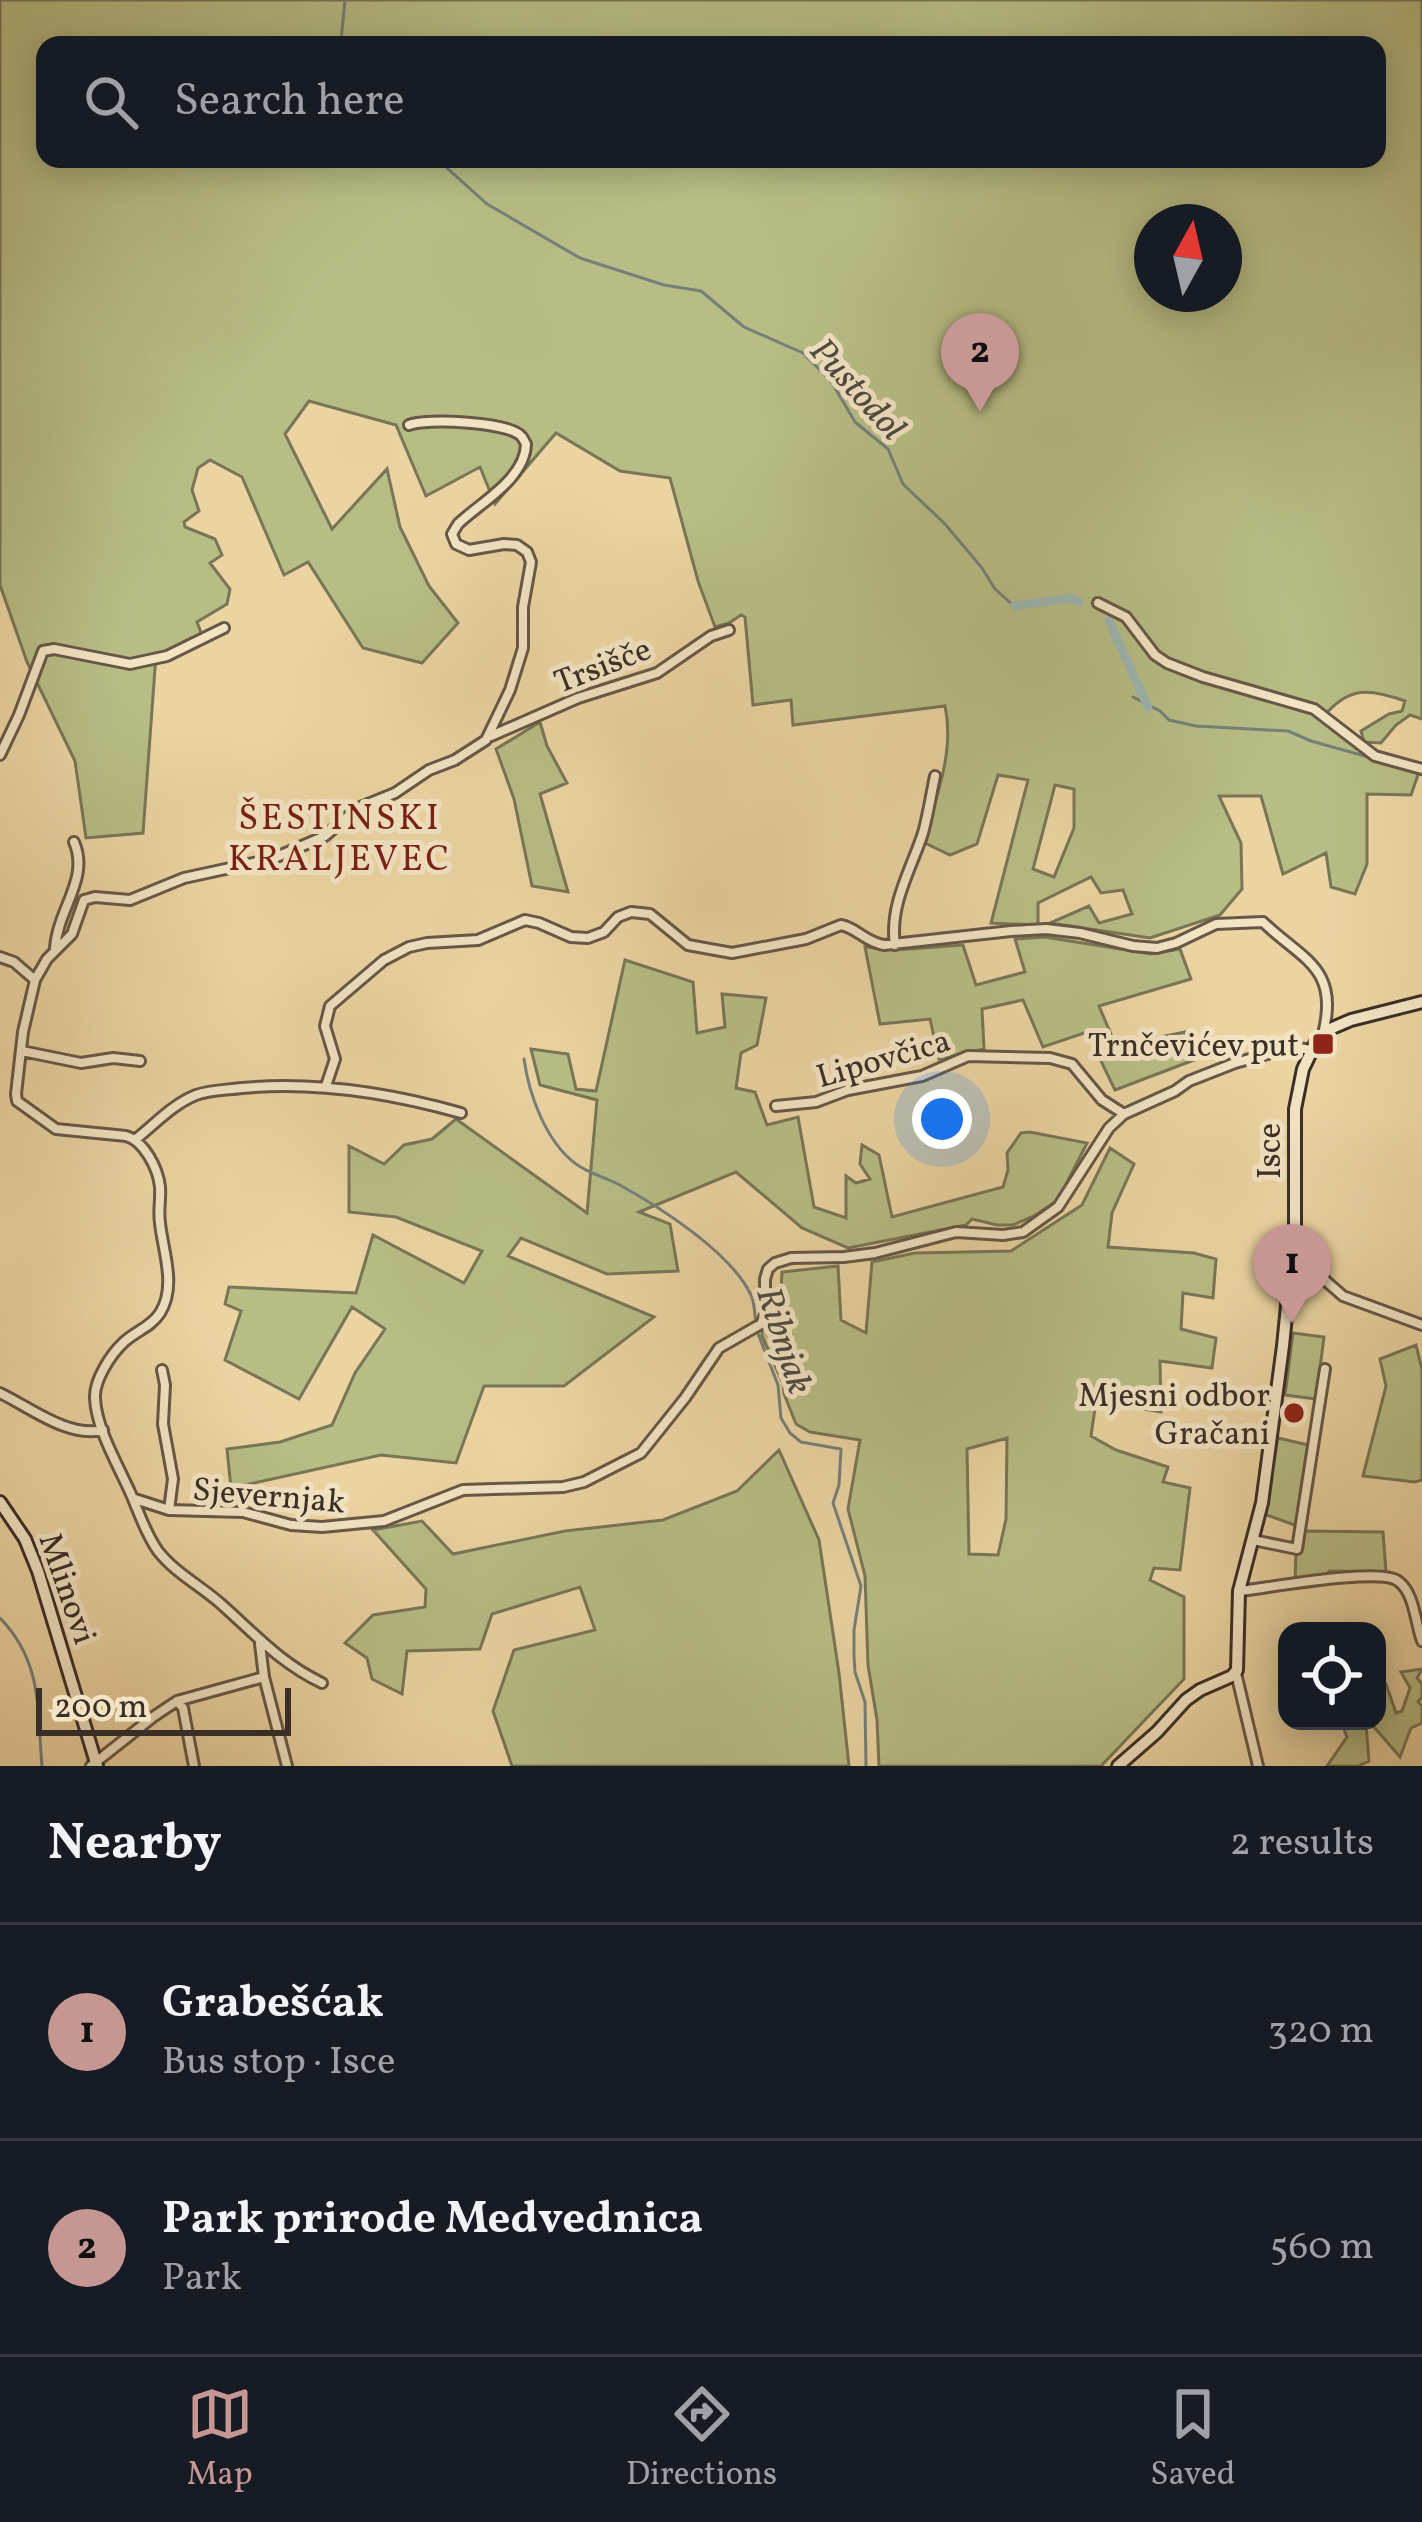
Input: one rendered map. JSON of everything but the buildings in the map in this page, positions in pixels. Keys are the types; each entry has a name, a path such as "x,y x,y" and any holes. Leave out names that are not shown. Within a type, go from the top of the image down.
{"street":[{"path":"16,1101 35,980 72,934 88,898 130,900 184,878 272,859 325,836 358,808 394,793 489,736 524,648 523,607 531,562 517,545 464,549 452,534 514,473 524,460 526,444 515,432 484,426 439,421 409,425"},
{"path":"1098,603 1126,616 1154,655 1167,663 1314,709 1382,759 1422,769"},
{"path":"0,755 43,651 54,649 130,664 166,656 224,628"},
{"name":"Trsišče","path":"489,736 578,698 657,673 729,630"},
{"path":"895,945 897,906 926,822 935,776"},
{"path":"55,950 59,924 80,871 74,842"},
{"path":"326,1086 334,1059 325,1026 330,1006 400,950 478,940 524,920 571,937 588,938 631,912 650,914 682,941 713,951 751,951 841,926 870,943 895,945 1046,929 1157,948 1216,924 1258,921 1312,962 1322,979 1328,1009 1323,1034"},
{"path":"0,956 35,980"},
{"path":"1124,1114 1235,1064 1292,1047 1310,1050 1340,1024 1422,1002"},
{"path":"1328,1009 1340,1024"},
{"name":"Isce","path":"1236,1673 1238,1591 1262,1503 1294,1239 1295,1109 1310,1050"},
{"path":"22,1051 81,1063 112,1058 140,1061"},
{"name":"Lipovčica","path":"776,1106 816,1102 848,1090 922,1076 958,1058 1050,1058 1072,1064 1102,1100 1124,1114"},
{"path":"136,1139 198,1094 252,1088 326,1086 461,1113"},
{"path":"3,1101 16,1101 56,1130 136,1139 145,1150 160,1182 159,1217 168,1288 160,1314 124,1342 100,1378 95,1399 104,1430 160,1554 260,1642 322,1683"},
{"name":"Sjevernjak","path":"133,1498 169,1510 243,1512 311,1527 356,1526 384,1521 464,1490 562,1487 595,1478 641,1453 719,1348 761,1324 765,1279 775,1263 875,1253 956,1232 1023,1232 1058,1208 1109,1128 1124,1114"},
{"path":"1294,1239 1319,1275 1343,1296 1422,1325"},
{"path":"1253,1540 1297,1549 1325,1369"},
{"path":"162,1370 163,1424 173,1479 169,1510"},
{"path":"0,1394 72,1430 104,1430"},
{"name":"Mlinovi","path":"0,1502 25,1539 42,1581 95,1765"},
{"path":"1238,1591 1335,1578 1393,1578 1410,1599 1422,1641"},
{"path":"260,1642 287,1766"},
{"path":"1118,1766 1186,1700 1236,1673 1258,1766"},
{"path":"95,1765 177,1702 264,1677"},
{"path":"177,1702 183,1708 194,1766"}],"green space":[{"path":"0,0 1422,0 1422,719 1410,715 1381,743 1364,742 1361,731 1402,711 1405,701 1370,692 1351,695 1323,717 1379,760 1419,772 1411,795 1367,794 1367,864 1355,894 1331,887 1326,853 1283,874 1261,796 1219,796 1241,843 1242,889 1220,915 1150,938 1050,923 1089,906 1099,923 1132,914 1123,890 1101,893 1091,877 1038,903 1038,925 991,923 1028,780 998,775 977,844 950,855 923,842 946,757 945,706 793,725 791,700 753,705 745,617 715,627 670,478 620,471 556,433 495,504 480,467 426,496 396,425 309,401 285,434 332,529 387,469 400,527 429,586 458,623 422,663 363,648 308,562 284,575 242,477 210,460 198,468 192,490 199,511 184,522 185,527 215,539 222,555 210,563 230,589 227,604 197,622 203,638 156,655 143,833 86,838 75,761 27,662 0,585","holes":["1055,785 1074,789 1074,828 1054,877 1033,869"]},
{"path":"540,722 567,783 540,794 568,892 532,886 514,799 496,749"},
{"path":"1045,937 1151,954 1180,949 1191,979 1099,1006 1116,1046 1185,1032 1194,1060 1115,1090 1087,1032 1043,1047 1023,1000 982,1009 984,1049 939,1059 930,1019 880,1024 865,947 895,950 963,945 976,985 1025,972 1015,939"},
{"path":"625,960 693,982 697,1033 725,1027 722,994 766,998 757,1045 741,1053 736,1088 755,1092 767,1125 798,1117 814,1207 846,1218 846,1176 856,1183 870,1179 860,1164 862,1145 879,1155 892,1217 1003,1187 1007,1153 1021,1133 1087,1143 1058,1200 1013,1225 972,1219 966,1225 848,1248 802,1228 736,1172 639,1212 670,1224 678,1271 607,1274 521,1238 508,1256 654,1317 564,1386 484,1386 456,1463 381,1455 231,1488 227,1449 280,1442 332,1425 355,1373 385,1329 352,1307 299,1399 225,1360 241,1311 225,1304 229,1287 356,1293 373,1235 464,1283 482,1251 396,1217 349,1212 349,1146 384,1164 404,1145 432,1139 456,1119 587,1213 597,1100 540,1085 531,1049 568,1054 576,1089 596,1091"},
{"path":"1110,1148 1134,1164 1112,1213 1108,1247 1216,1259 1213,1298 1183,1293 1181,1329 1216,1338 1212,1368 1160,1361 1161,1412 1096,1401 1091,1436 1116,1450 1168,1467 1163,1482 1190,1488 1180,1570 1154,1568 1150,1580 1184,1597 1184,1679 1101,1766 879,1766 865,1576 848,1509 860,1440 810,1432 796,1424 762,1336 780,1304 782,1272 838,1266 841,1320 866,1333 872,1262 915,1253 1011,1251 1082,1205","holes":["1007,1438 1006,1519 998,1555 969,1554 967,1449"]},
{"path":"1293,1333 1324,1337 1316,1399 1285,1395"},
{"path":"1416,1345 1422,1370 1422,1480 1363,1476 1386,1386 1380,1359"},
{"path":"1278,1438 1308,1445 1300,1527 1264,1514"},
{"path":"779,1450 819,1540 849,1766 512,1766 493,1711 514,1650 595,1630 580,1587 492,1614 480,1649 407,1651 402,1694 372,1679 367,1658 345,1643 373,1615 425,1607 426,1589 373,1530 422,1521 453,1554 565,1531 663,1520 737,1491"},
{"path":"1303,1531 1383,1532 1386,1572 1329,1571 1328,1576 1295,1582 1296,1551 1301,1551"},
{"path":"1422,1669 1417,1678 1422,1684 1418,1702 1422,1723 1411,1728 1400,1757 1376,1730 1386,1730 1386,1684 1396,1713 1402,1711 1410,1688 1401,1672"},
{"path":"1344,1730 1366,1730 1369,1761 1358,1766 1327,1766 1347,1737"}],"waterway":[{"name":"Pustodol","path":"341,36 345,0"},
{"name":"Pustodol","path":"447,168 487,204 580,258 664,285 701,291 744,327 803,353 831,381 855,422 888,449 903,484 945,524 1014,606"},
{"path":"1014,606 1072,598 1079,602"},
{"path":"1109,621 1148,707"},
{"name":"Pustodol","path":"1133,697 1169,720 1288,731 1372,758"},
{"name":"Ribnjak","path":"524,1059 541,1117 565,1155 653,1205 711,1247 751,1295 756,1322"},
{"name":"Ribnjak","path":"757,1331 778,1385 781,1418 790,1433 801,1442 841,1449 833,1503 861,1586 854,1656 865,1702 866,1766"},
{"path":"0,1618 31,1669 42,1766"}],"place":[{"name":"Park prirode Medvednica","path":"980,412"},
{"name":"Trnčevićev put","path":"1323,1044"},
{"name":"Grabešćak","path":"1292,1323"},
{"name":"Mjesni odbor Gračani","path":"1294,1413"}],"district":[{"name":"ŠESTINSKI KRALJEVEC","path":"340,836"}]}
